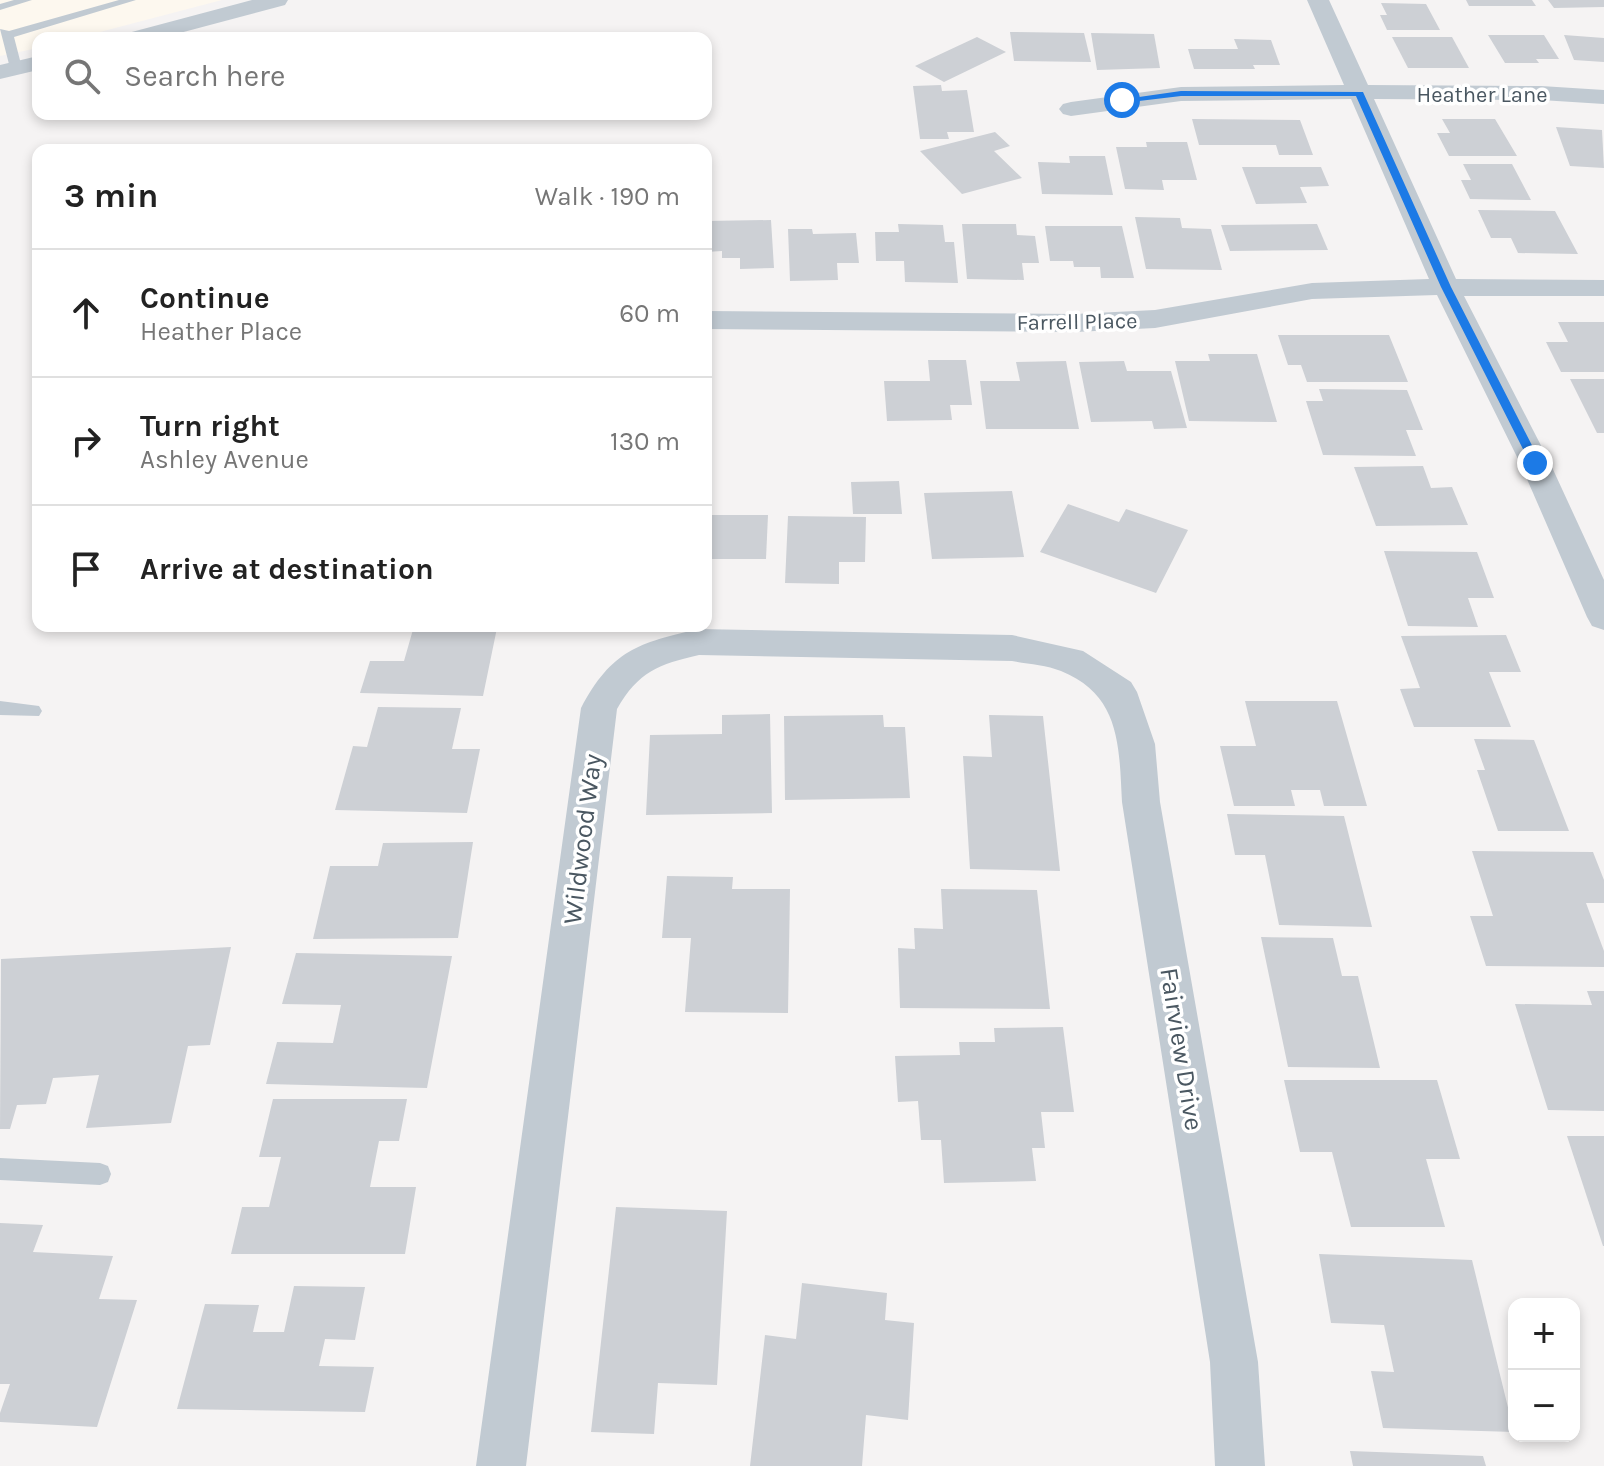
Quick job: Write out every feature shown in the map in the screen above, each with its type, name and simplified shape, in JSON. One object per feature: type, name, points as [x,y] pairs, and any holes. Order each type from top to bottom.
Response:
[{"type":"street","points":[[158,32],[277,0]]},
{"type":"street","points":[[1318,0],[1446,287],[1535,463],[1604,617]]},
{"type":"street","name":"Heather Lane","points":[[1071,109],[1181,94],[1541,93],[1604,97]]},
{"type":"street","name":"Farrell Place","points":[[712,320],[1075,323],[1155,319],[1312,291],[1446,287],[1604,288]]},
{"type":"street","name":"Wildwood Way","points":[[501,1466],[578,889],[594,735],[599,708],[615,681],[651,653],[699,642],[1012,648],[1071,660]]},
{"type":"street","name":"Fairview Drive","points":[[1071,660],[1119,692],[1137,744],[1141,802],[1234,1362],[1240,1466]]},
{"type":"lane","points":[[0,7],[27,0]]},
{"type":"lane","points":[[18,68],[4,34],[131,0]]},
{"type":"lane","points":[[0,708],[33,711]]},
{"type":"lane","points":[[0,1169],[100,1174]]},
{"type":"shaded area","points":[[0,0],[222,0],[100,32],[32,32],[32,49],[0,56]]},
{"type":"building","points":[[1466,0],[1532,0],[1536,6],[1469,6]]},
{"type":"building","points":[[1548,0],[1604,0],[1604,7],[1554,8]]},
{"type":"building","points":[[1381,3],[1426,4],[1440,30],[1387,30],[1380,15],[1387,15]]},
{"type":"building","points":[[1010,32],[1084,33],[1091,62],[1014,61]]},
{"type":"building","points":[[1091,33],[1154,34],[1160,68],[1097,70]]},
{"type":"building","points":[[1488,35],[1544,35],[1559,59],[1536,59],[1539,63],[1505,63]]},
{"type":"building","points":[[1564,35],[1604,38],[1604,62],[1574,60]]},
{"type":"building","points":[[977,37],[1006,52],[944,82],[915,66]]},
{"type":"building","points":[[1392,37],[1452,37],[1469,68],[1408,68]]},
{"type":"building","points":[[1234,39],[1271,40],[1280,65],[1253,65],[1255,69],[1194,69],[1188,49],[1238,49]]},
{"type":"building","points":[[941,85],[942,91],[967,90],[974,132],[947,132],[949,139],[920,139],[913,86]]},
{"type":"building","points":[[1192,119],[1300,120],[1313,155],[1279,155],[1276,145],[1199,145]]},
{"type":"building","points":[[1442,119],[1495,119],[1517,156],[1449,156],[1437,133],[1450,133]]},
{"type":"building","points":[[1556,127],[1602,130],[1604,168],[1570,166]]},
{"type":"building","points":[[995,132],[1010,146],[994,151],[1022,178],[962,194],[920,151]]},
{"type":"building","points":[[1146,142],[1187,142],[1197,180],[1162,180],[1164,190],[1125,189],[1116,147],[1147,147]]},
{"type":"building","points":[[1069,156],[1105,156],[1113,195],[1042,194],[1038,162],[1070,163]]},
{"type":"building","points":[[1463,164],[1512,164],[1531,200],[1470,199],[1461,180],[1471,180]]},
{"type":"building","points":[[1242,167],[1321,167],[1329,186],[1300,187],[1307,203],[1256,204]]},
{"type":"building","points":[[1478,210],[1555,211],[1578,254],[1518,253],[1511,238],[1491,238]]},
{"type":"building","points":[[1135,217],[1180,218],[1182,228],[1211,229],[1222,270],[1146,269]]},
{"type":"building","points":[[771,220],[774,268],[740,269],[740,258],[722,258],[722,251],[712,252],[712,221]]},
{"type":"building","points":[[898,224],[943,225],[945,242],[954,242],[958,283],[905,282],[904,261],[876,261],[875,232],[899,232]]},
{"type":"building","points":[[962,224],[1016,224],[1017,235],[1035,236],[1039,263],[1022,263],[1024,280],[967,279]]},
{"type":"building","points":[[1317,224],[1328,250],[1230,251],[1221,225]]},
{"type":"building","points":[[1045,226],[1122,226],[1134,278],[1101,278],[1100,267],[1074,267],[1073,261],[1050,261]]},
{"type":"building","points":[[788,229],[812,229],[813,234],[856,233],[859,263],[837,263],[838,280],[790,281]]},
{"type":"building","points":[[1558,322],[1604,322],[1604,372],[1561,372],[1546,342],[1568,342]]},
{"type":"building","points":[[1278,335],[1389,335],[1408,382],[1307,382],[1301,365],[1288,365]]},
{"type":"building","points":[[1208,354],[1257,354],[1277,422],[1189,421],[1175,361],[1210,361]]},
{"type":"building","points":[[928,360],[966,360],[972,405],[950,405],[952,420],[887,421],[884,381],[930,381]]},
{"type":"building","points":[[1066,361],[1079,429],[986,429],[980,381],[1020,381],[1016,362]]},
{"type":"building","points":[[1124,361],[1127,371],[1171,371],[1187,428],[1154,429],[1152,421],[1091,422],[1079,362]]},
{"type":"building","points":[[1570,379],[1604,379],[1604,433],[1597,433]]},
{"type":"building","points":[[1319,389],[1407,390],[1423,430],[1406,430],[1416,456],[1323,455],[1306,401],[1323,401]]},
{"type":"building","points":[[1423,466],[1431,488],[1452,487],[1468,525],[1376,526],[1354,467]]},
{"type":"building","points":[[899,481],[902,514],[853,514],[851,482]]},
{"type":"building","points":[[1012,491],[1024,557],[932,559],[924,493]]},
{"type":"building","points":[[1068,504],[1119,522],[1126,509],[1188,530],[1156,593],[1040,552]]},
{"type":"building","points":[[712,515],[768,515],[766,559],[712,559]]},
{"type":"building","points":[[788,516],[866,517],[865,562],[839,562],[839,584],[785,583]]},
{"type":"building","points":[[1384,551],[1477,552],[1494,598],[1468,598],[1478,627],[1408,626]]},
{"type":"building","points":[[412,632],[496,632],[483,696],[360,693],[370,661],[404,661]]},
{"type":"building","points":[[1506,635],[1521,672],[1489,672],[1511,727],[1414,727],[1400,689],[1420,688],[1401,636]]},
{"type":"building","points":[[1245,701],[1337,701],[1367,806],[1324,806],[1320,790],[1291,790],[1295,806],[1234,806],[1220,746],[1256,746]]},
{"type":"building","points":[[378,707],[461,708],[452,749],[480,749],[467,813],[335,810],[353,746],[367,747]]},
{"type":"building","points":[[770,714],[772,813],[646,815],[650,735],[722,734],[722,715]]},
{"type":"building","points":[[883,715],[884,727],[905,727],[910,798],[785,800],[784,716]]},
{"type":"building","points":[[989,715],[1043,716],[1060,871],[970,869],[963,756],[992,757]]},
{"type":"building","points":[[1474,739],[1534,740],[1569,831],[1498,831],[1477,770],[1485,770]]},
{"type":"building","points":[[1227,814],[1344,816],[1372,927],[1279,925],[1265,855],[1235,855]]},
{"type":"building","points":[[473,842],[458,938],[313,939],[330,866],[378,866],[383,843]]},
{"type":"building","points":[[1472,851],[1593,852],[1604,880],[1604,903],[1586,903],[1604,951],[1604,967],[1486,966],[1470,916],[1493,916]]},
{"type":"building","points":[[667,876],[733,877],[732,889],[790,889],[788,1013],[685,1012],[691,938],[662,938]]},
{"type":"building","points":[[941,889],[1037,890],[1050,1009],[900,1008],[898,948],[915,949],[914,928],[943,929]]},
{"type":"building","points":[[1261,937],[1333,938],[1342,976],[1358,976],[1380,1068],[1288,1067]]},
{"type":"building","points":[[231,947],[210,1045],[188,1046],[171,1123],[86,1128],[99,1075],[53,1078],[46,1104],[17,1105],[10,1129],[0,1129],[1,959]]},
{"type":"building","points":[[296,953],[452,956],[427,1088],[266,1084],[277,1042],[333,1043],[341,1005],[282,1004]]},
{"type":"building","points":[[1587,991],[1604,991],[1604,1111],[1548,1110],[1515,1004],[1592,1005]]},
{"type":"building","points":[[1063,1027],[1074,1112],[1041,1112],[1045,1148],[1032,1148],[1036,1181],[944,1183],[941,1140],[921,1140],[918,1101],[898,1102],[895,1056],[960,1055],[959,1042],[995,1042],[994,1028]]},
{"type":"building","points":[[1284,1080],[1437,1080],[1460,1159],[1426,1159],[1445,1227],[1351,1227],[1332,1152],[1300,1152]]},
{"type":"building","points":[[273,1099],[407,1099],[399,1141],[379,1141],[370,1187],[416,1187],[405,1254],[231,1254],[242,1207],[269,1207],[281,1157],[259,1157]]},
{"type":"building","points":[[1567,1136],[1604,1136],[1604,1246],[1603,1246]]},
{"type":"building","points":[[616,1207],[727,1211],[717,1385],[658,1383],[654,1434],[591,1432]]},
{"type":"building","points":[[0,1223],[43,1225],[33,1252],[113,1256],[99,1299],[137,1300],[97,1427],[0,1422],[10,1384],[0,1384]]},
{"type":"building","points":[[1319,1254],[1472,1260],[1508,1407],[1508,1432],[1383,1428],[1371,1371],[1394,1372],[1384,1325],[1331,1323]]},
{"type":"building","points":[[802,1283],[887,1293],[885,1320],[914,1323],[908,1420],[866,1415],[862,1466],[750,1466],[765,1335],[796,1339]]},
{"type":"building","points":[[294,1286],[365,1287],[355,1340],[325,1339],[319,1366],[374,1367],[365,1412],[177,1409],[205,1304],[259,1305],[253,1332],[284,1332]]},
{"type":"building","points":[[1350,1451],[1483,1456],[1486,1466],[1353,1466]]},
{"type":"route","points":[[1122,100],[1241,92],[1360,94],[1446,287],[1535,463]]}]
